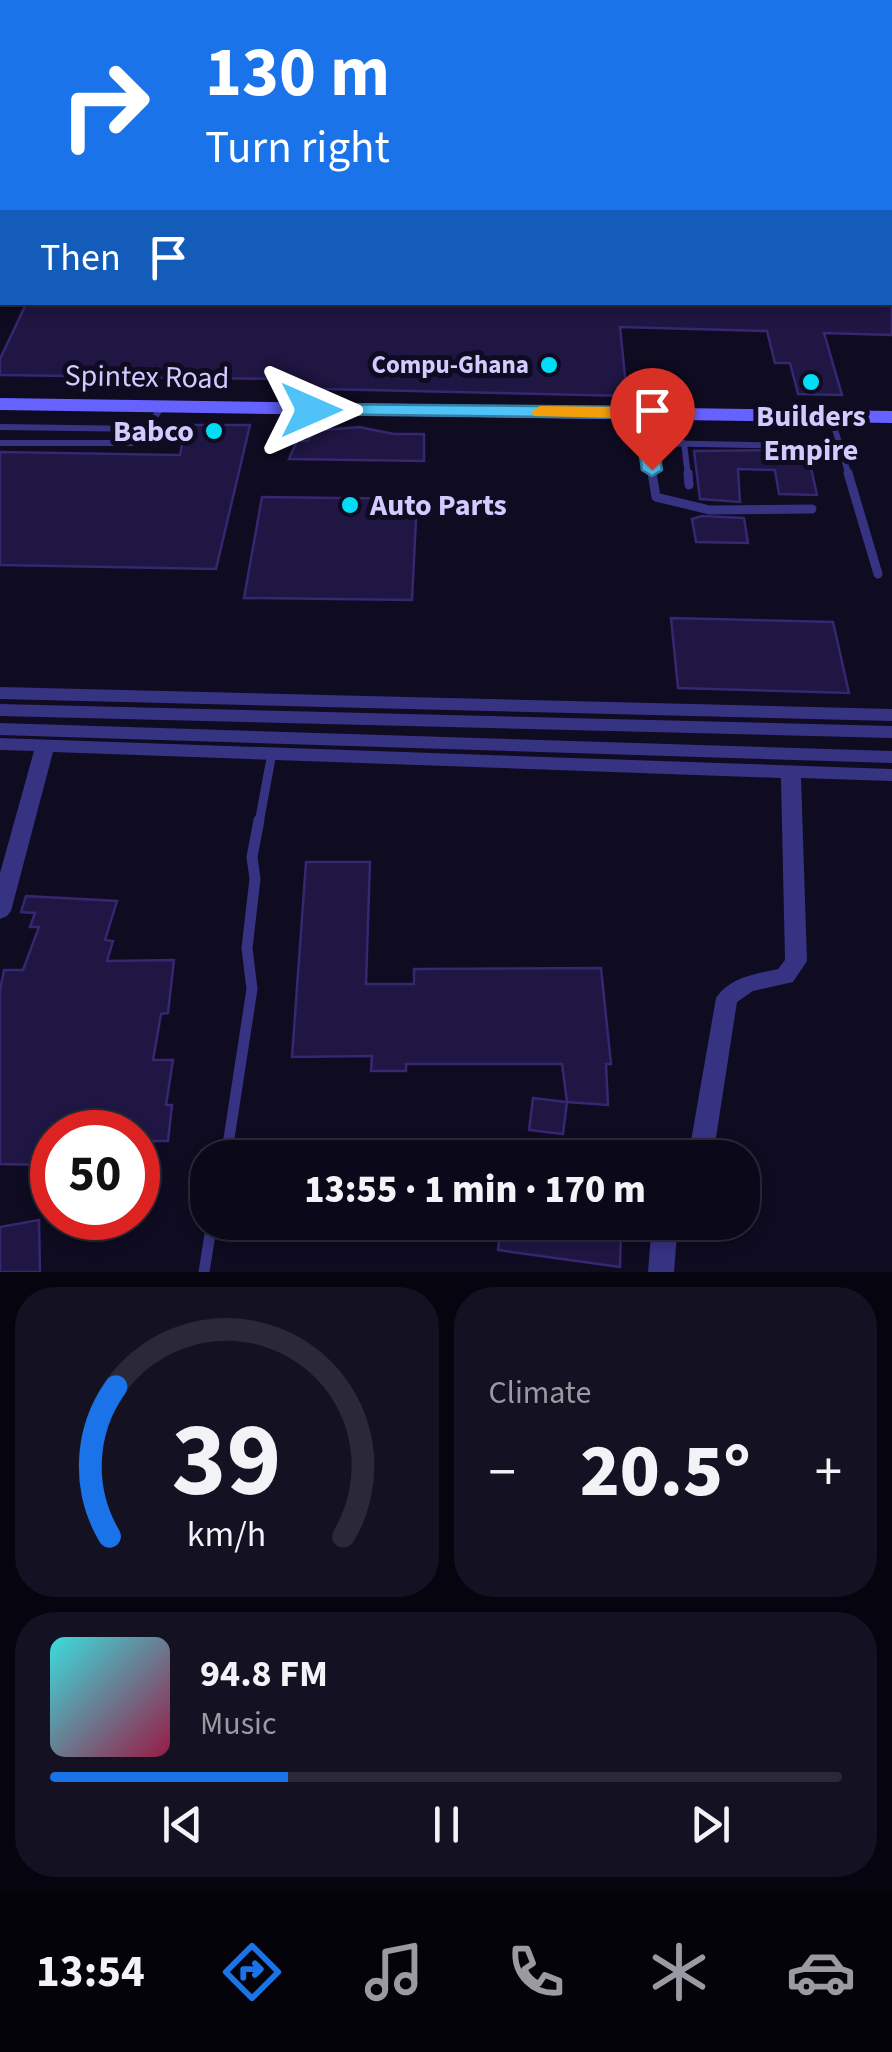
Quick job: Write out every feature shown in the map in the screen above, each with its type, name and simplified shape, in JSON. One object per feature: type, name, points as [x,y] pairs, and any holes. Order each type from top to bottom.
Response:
[{"type":"main road","name":"Spintex Road","points":[[0,404],[892,417]]},
{"type":"street","points":[[0,693],[892,714]]},
{"type":"street","points":[[0,710],[892,732]]},
{"type":"street","points":[[0,730],[892,757]]},
{"type":"street","points":[[0,744],[892,775]]},
{"type":"street","points":[[0,911],[45,745]]},
{"type":"street","points":[[704,1140],[727,998],[747,984],[785,976],[796,960],[791,771]]},
{"type":"street","points":[[661,1272],[664,1240]]},
{"type":"lane","points":[[0,443],[116,446],[139,440],[161,408]]},
{"type":"lane","points":[[643,413],[656,497],[666,503],[702,509],[812,509]]},
{"type":"lane","points":[[831,416],[878,574]]},
{"type":"lane","points":[[0,427],[146,430]]},
{"type":"lane","points":[[648,443],[794,446]]},
{"type":"lane","points":[[684,444],[689,485]]},
{"type":"lane","points":[[229,1140],[252,989],[247,948],[256,879],[252,857],[272,752]]},
{"type":"lane","points":[[204,1272],[209,1240]]},
{"type":"building","points":[[26,305],[892,305],[892,335],[824,333],[842,395],[798,394],[790,363],[775,363],[767,331],[620,327],[627,396],[279,388],[281,379],[0,375],[0,359]]},
{"type":"building","points":[[186,425],[250,425],[216,569],[0,565],[0,452],[180,455]]},
{"type":"building","points":[[359,427],[394,434],[424,434],[424,461],[289,459],[297,441],[308,441],[312,431]]},
{"type":"building","points":[[807,450],[817,495],[779,494],[775,470],[738,469],[740,502],[700,499],[694,451]]},
{"type":"building","points":[[262,497],[417,499],[412,600],[244,598]]},
{"type":"building","points":[[744,518],[748,543],[696,542],[692,519]]},
{"type":"building","points":[[671,618],[833,622],[849,693],[678,688]]},
{"type":"building","points":[[306,862],[370,862],[366,984],[414,984],[414,969],[601,968],[611,1064],[606,1064],[608,1105],[567,1102],[562,1064],[406,1064],[406,1071],[371,1071],[372,1056],[292,1057]]},
{"type":"building","points":[[26,896],[117,901],[105,940],[113,941],[107,961],[174,960],[168,1013],[161,1014],[153,1060],[173,1060],[166,1105],[172,1105],[168,1141],[160,1141],[160,1110],[30,1110],[30,1165],[0,1164],[0,990],[4,970],[23,970],[39,927],[30,927],[35,913],[21,912]]},
{"type":"building","points":[[533,1098],[567,1102],[563,1134],[529,1130]]},
{"type":"building","points":[[30,1222],[30,1240],[39,1240],[40,1272],[0,1272],[0,1227]]},
{"type":"building","points":[[499,1240],[621,1240],[620,1267],[498,1250]]},
{"type":"slow traffic","points":[[540,412],[618,412]]},
{"type":"place","name":"Compu-Ghana","points":[[549,365]]},
{"type":"place","name":"Builders Empire","points":[[811,382]]},
{"type":"place","name":"Babco","points":[[214,431]]},
{"type":"place","name":"Auto Parts","points":[[350,505]]},
{"type":"route","points":[[311,410],[643,413],[652,470]]}]
